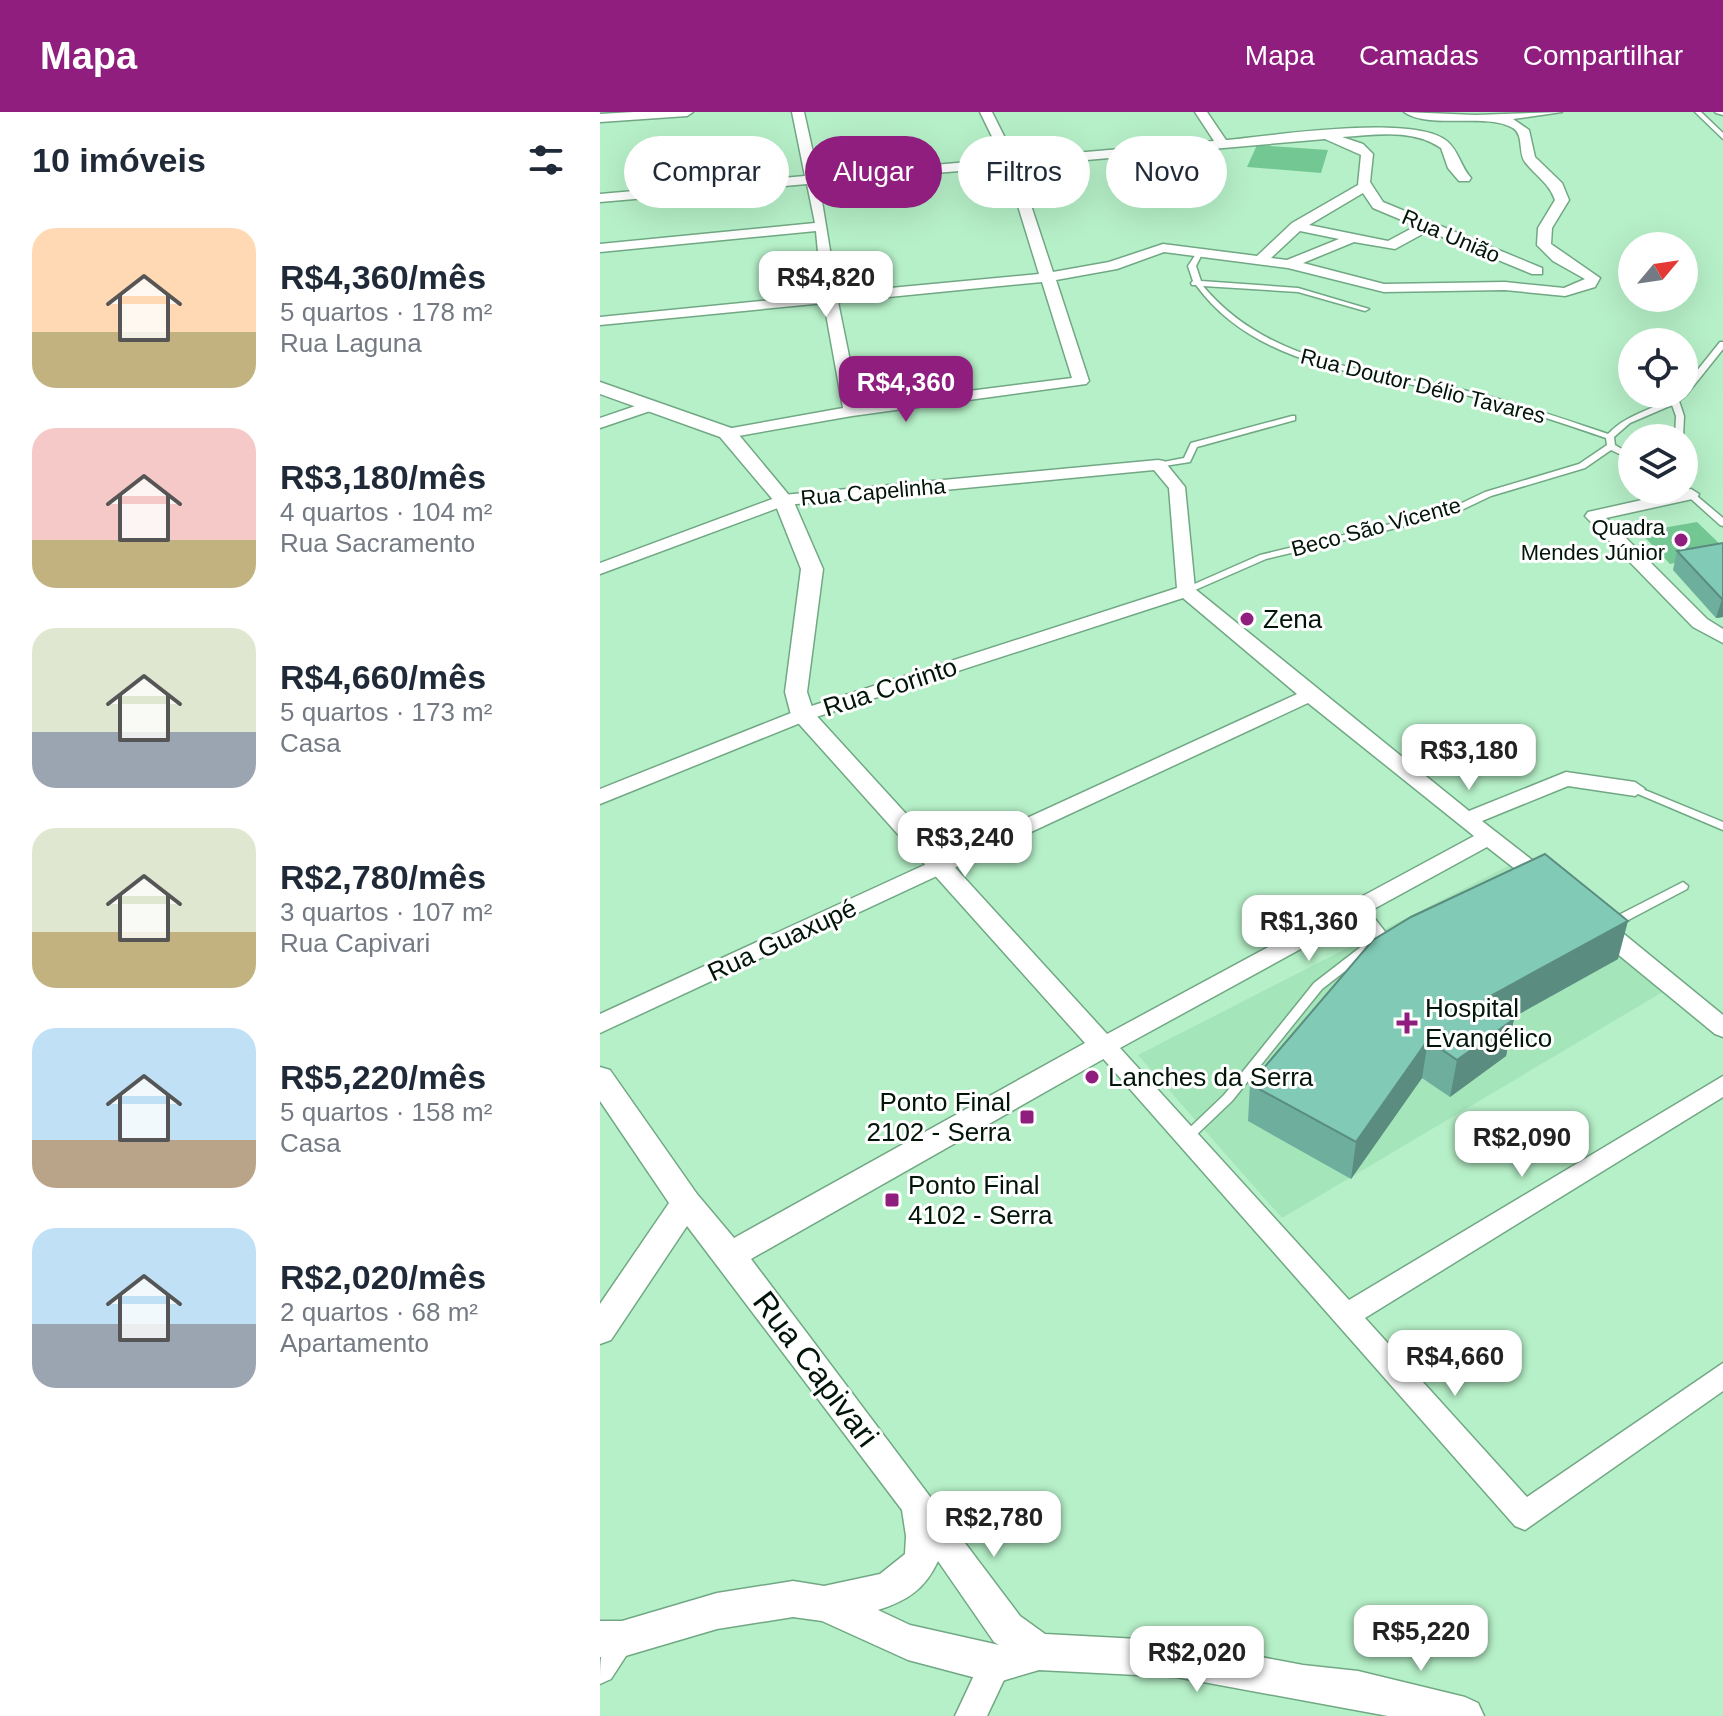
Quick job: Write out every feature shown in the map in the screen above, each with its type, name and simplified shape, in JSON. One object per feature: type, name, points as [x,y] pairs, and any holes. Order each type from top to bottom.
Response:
[{"type":"street","points":[[600,118],[687,112]]},
{"type":"street","points":[[798,112],[805,144]]},
{"type":"street","points":[[986,112],[998,136]]},
{"type":"street","points":[[1201,112],[1217,136]]},
{"type":"street","points":[[1410,112],[1496,118],[1556,112]]},
{"type":"street","points":[[600,321],[1048,277],[1112,266],[1163,248],[1262,259],[1384,288],[1505,286],[1565,292],[1579,290],[1590,284],[1593,278],[1583,269],[1547,252],[1542,244],[1543,230],[1555,217],[1562,200],[1557,186],[1529,158],[1525,133],[1496,118]]},
{"type":"street","points":[[1227,145],[1318,135],[1414,132],[1450,148],[1454,168],[1464,178]]},
{"type":"street","points":[[1262,259],[1297,226],[1365,186],[1367,154],[1359,147],[1318,135]]},
{"type":"street","points":[[600,198],[805,181]]},
{"type":"street","name":"Rua União","points":[[1365,186],[1378,205],[1537,271]]},
{"type":"street","points":[[818,208],[830,299],[852,411]]},
{"type":"street","points":[[600,388],[727,433],[852,411],[1081,381],[1026,208]]},
{"type":"street","points":[[600,248],[822,226]]},
{"type":"street","points":[[1297,226],[1351,239],[1368,238],[1390,246],[1426,226]]},
{"type":"street","points":[[1288,264],[1351,239]]},
{"type":"street","points":[[600,423],[650,406]]},
{"type":"street","points":[[727,433],[783,500],[812,569],[796,692],[803,715],[1525,1516],[1723,1375]]},
{"type":"street","points":[[1158,465],[1177,487],[1186,591],[1557,892]]},
{"type":"street","name":"Rua Capelinha","points":[[600,569],[783,500],[1158,465]]},
{"type":"street","points":[[1639,504],[1594,516],[1700,623],[1723,637]]},
{"type":"street","name":"Rua Corinto","points":[[600,797],[803,715],[1186,591]]},
{"type":"street","name":"Rua Guaxupé","points":[[600,1024],[1312,694]]},
{"type":"street","points":[[1468,819],[1566,779],[1635,789]]},
{"type":"street","points":[[730,1255],[1104,1046],[1361,909],[1490,836]]},
{"type":"street","points":[[1580,910],[1723,1028]]},
{"type":"street","name":"Rua Capivari","points":[[600,1078],[686,1203],[730,1255],[915,1500],[1007,1629],[1039,1652]]},
{"type":"street","points":[[1347,1315],[1723,1085]]},
{"type":"street","points":[[600,1330],[686,1203]]},
{"type":"street","points":[[824,1604],[877,1595],[907,1581],[923,1559],[925,1534],[915,1500]]},
{"type":"street","points":[[600,1668],[611,1639],[717,1611],[793,1599],[824,1604],[908,1642],[995,1665],[1039,1652],[1176,1659],[1303,1684],[1371,1703],[1465,1716]]},
{"type":"street","points":[[971,1716],[995,1665]]},
{"type":"lane","points":[[1698,112],[1723,137]]},
{"type":"lane","points":[[1200,252],[1192,266],[1195,283],[1298,290],[1365,309]]},
{"type":"lane","name":"Rua Doutor Délio Tavares","points":[[1195,283],[1233,319],[1261,339],[1311,362],[1481,396],[1610,441],[1618,447]]},
{"type":"lane","points":[[1698,374],[1723,344]]},
{"type":"lane","name":"Beco São Vicente","points":[[1186,591],[1263,557],[1448,513],[1488,494],[1582,466],[1643,411],[1650,408]]},
{"type":"lane","points":[[1158,465],[1187,460],[1194,445],[1292,418]]},
{"type":"lane","points":[[1698,500],[1723,523]]},
{"type":"lane","points":[[1635,789],[1723,826]]},
{"type":"lane","points":[[1602,929],[1683,886]]},
{"type":"lane","points":[[1186,1138],[1228,1098],[1318,986],[1375,942],[1380,933],[1361,909]]},
{"type":"shaded area","points":[[1257,145],[1328,150],[1321,173],[1247,167]]},
{"type":"shaded area","name":"Quadra Mendes Júnior","points":[[1697,522],[1723,547],[1723,553],[1670,564],[1640,532]]},
{"type":"shaded area","name":"Hospital Evangélico","points":[[1510,865],[1666,990],[1282,1218],[1138,1055]]},
{"type":"building","points":[[1723,543],[1723,598],[1722,599],[1677,551]]},
{"type":"building","name":"Hospital Evangélico","points":[[1545,854],[1628,921],[1485,999],[1514,1019],[1457,1060],[1428,1040],[1356,1142],[1250,1084],[1373,940],[1411,917]]},
{"type":"place","name":"Quadra Mendes Júnior","points":[[1681,540]]},
{"type":"place","name":"Zena","points":[[1247,619]]},
{"type":"place","name":"Hospital Evangélico","points":[[1407,1023]]},
{"type":"place","name":"Lanches da Serra","points":[[1092,1077]]},
{"type":"place","name":"Ponto Final 2102 - Serra","points":[[1027,1117]]},
{"type":"place","name":"Ponto Final 4102 - Serra","points":[[892,1200]]}]
